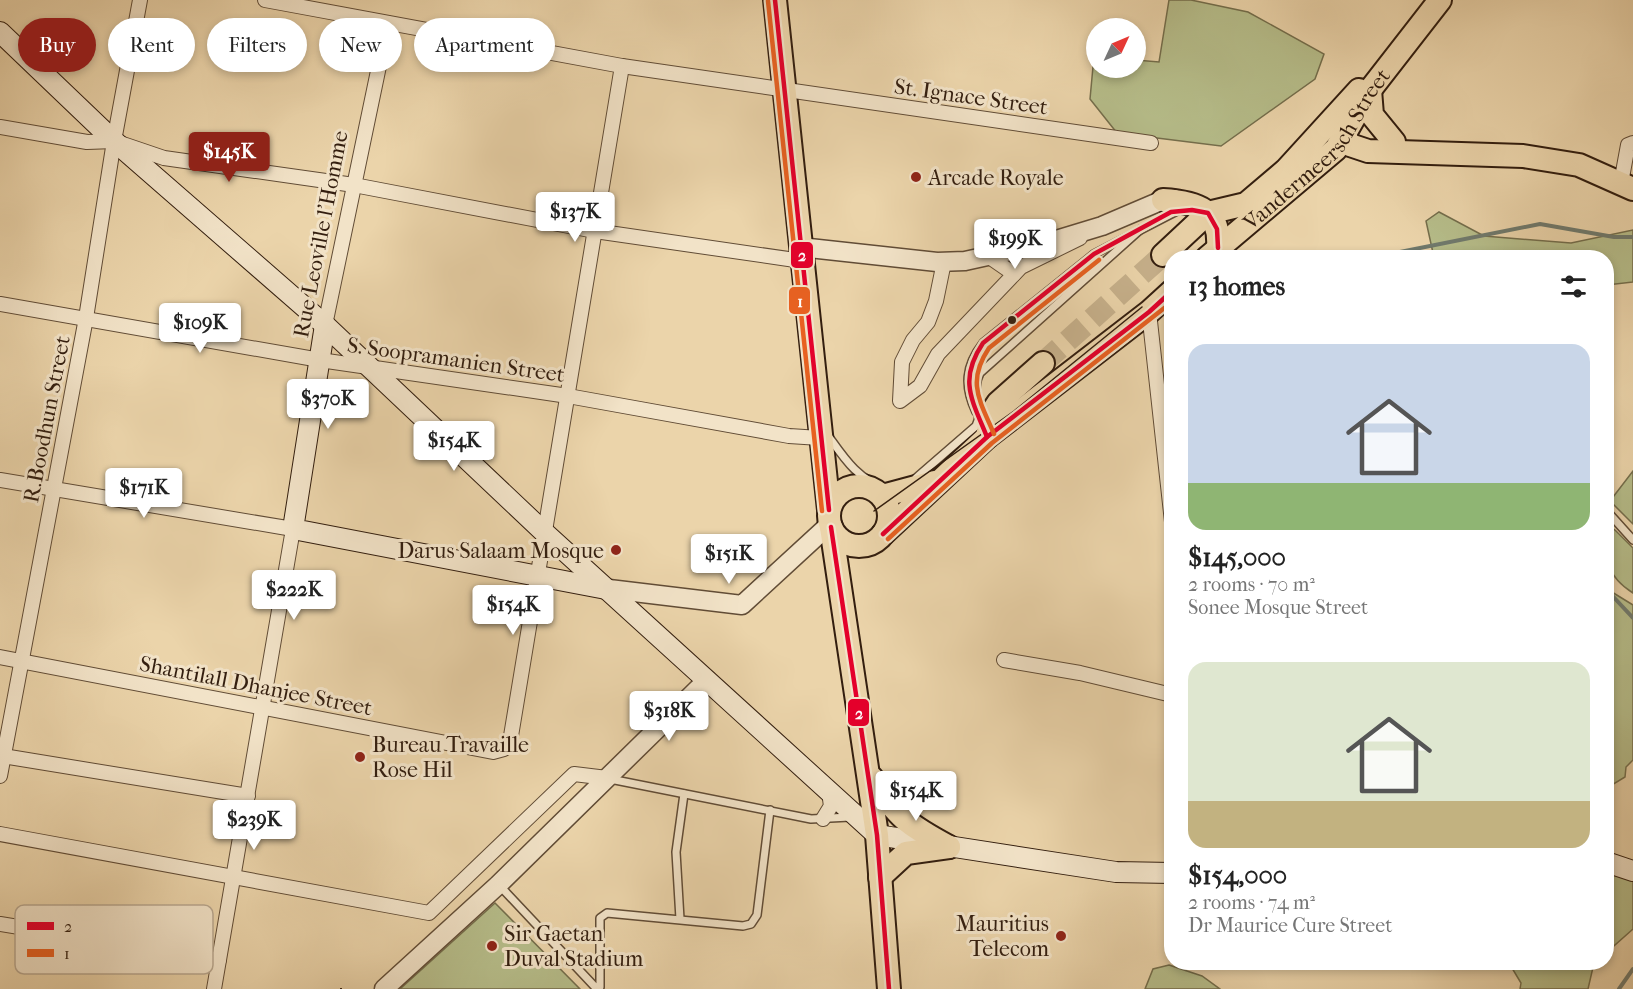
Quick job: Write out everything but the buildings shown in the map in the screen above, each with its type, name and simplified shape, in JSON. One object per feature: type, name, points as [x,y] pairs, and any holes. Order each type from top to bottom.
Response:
[{"type":"main road","points":[[775,0],[830,520],[868,771],[876,835],[889,989]]},
{"type":"main road","name":"Vandermeersch Street","points":[[1169,250],[1218,211],[1246,204],[1286,170],[1344,127],[1440,0]]},
{"type":"main road","points":[[0,32],[114,141],[370,366],[546,534],[609,589],[876,835],[1116,872],[1164,873]]},
{"type":"main road","name":"Vandermeersch Street","points":[[1216,250],[1336,149],[1364,84],[1417,32]]},
{"type":"main road","points":[[1370,90],[1372,115],[1390,147]]},
{"type":"main road","points":[[1344,127],[1390,147],[1465,154],[1523,156],[1579,165],[1627,186]]},
{"type":"main road","points":[[1312,168],[1390,147]]},
{"type":"main road","points":[[1163,200],[1189,203],[1218,211],[1215,223],[1219,234],[1214,250]]},
{"type":"main road","points":[[984,428],[1149,312],[1164,298]]},
{"type":"main road","name":"Rue Leoville l'Homme","points":[[293,528],[325,325]]},
{"type":"main road","points":[[830,520],[846,543],[856,546],[867,545],[884,534],[944,478],[984,428],[998,403],[1043,363]]},
{"type":"main road","points":[[821,440],[838,467],[859,486],[882,496],[889,518],[884,534]]},
{"type":"main road","points":[[882,496],[944,478]]},
{"type":"main road","points":[[830,520],[840,493],[859,486]]},
{"type":"main road","points":[[293,528],[609,589]]},
{"type":"main road","points":[[841,598],[846,574],[856,546]]},
{"type":"main road","points":[[868,771],[893,810],[916,828],[949,847]]},
{"type":"main road","points":[[880,877],[906,853],[949,847]]},
{"type":"main road","points":[[1614,865],[1633,871]]},
{"type":"street","name":"R.Boodhun Street","points":[[0,776],[86,318],[114,141],[140,0]]},
{"type":"street","name":"St. Ignace Street","points":[[272,1],[362,18]]},
{"type":"street","name":"St. Ignace Street","points":[[402,26],[622,66],[1151,143]]},
{"type":"street","points":[[540,574],[622,66]]},
{"type":"street","name":"Rue Leoville l'Homme","points":[[325,325],[378,72]]},
{"type":"street","points":[[0,127],[87,142],[114,141],[164,158],[354,185],[595,231],[801,254],[944,262],[988,256],[1046,243],[1102,226]]},
{"type":"street","points":[[1627,186],[1628,145],[1633,143]]},
{"type":"street","points":[[944,262],[936,301],[928,322],[913,340],[902,362],[900,401],[920,386],[938,354],[1021,267],[1102,226],[1163,200]]},
{"type":"street","points":[[988,256],[1014,274]]},
{"type":"street","name":"S. Soopramanien Street","points":[[0,304],[320,360],[568,396],[821,440]]},
{"type":"street","points":[[1149,312],[1164,449]]},
{"type":"street","points":[[0,480],[293,528]]},
{"type":"street","points":[[609,589],[742,605],[830,520]]},
{"type":"street","name":"Rue Leoville l'Homme","points":[[214,989],[293,528]]},
{"type":"street","name":"Shantilall Dhanjee Street","points":[[0,657],[493,752],[504,749],[510,742],[540,574]]},
{"type":"street","points":[[1004,660],[1080,673],[1164,693]]},
{"type":"street","points":[[384,989],[498,885],[707,680]]},
{"type":"street","points":[[3,756],[248,796]]},
{"type":"street","points":[[0,834],[429,913],[574,774],[606,778]]},
{"type":"street","points":[[823,819],[831,806],[829,792]]},
{"type":"street","points":[[0,924],[15,926]]},
{"type":"street","points":[[213,959],[219,960]]},
{"type":"lane","points":[[984,428],[969,396],[967,384],[968,370],[973,355],[983,343],[1094,254],[1171,212],[1218,211]]},
{"type":"lane","points":[[984,428],[975,390],[980,373],[1141,229]]},
{"type":"lane","points":[[818,408],[828,436],[846,461],[875,485],[890,489],[905,486],[971,433],[984,428]]},
{"type":"lane","points":[[1614,519],[1633,540]]},
{"type":"lane","points":[[606,778],[823,819],[856,817]]},
{"type":"lane","points":[[680,919],[675,852],[684,794]]},
{"type":"lane","points":[[498,885],[596,988],[600,988],[600,918],[603,914],[615,912],[743,926],[755,920],[770,810]]},
{"type":"green space","points":[[1169,0],[1191,0],[1248,12],[1324,54],[1315,79],[1221,146],[1117,133],[1090,99],[1092,78],[1146,78],[1146,61],[1159,62]]},
{"type":"green space","points":[[1439,212],[1484,236],[1571,243],[1633,230],[1633,282],[1614,284],[1614,250],[1432,250],[1426,221]]},
{"type":"green space","points":[[1633,471],[1633,524],[1614,505],[1614,496]]},
{"type":"green space","points":[[1614,529],[1633,548],[1633,593],[1614,576]]},
{"type":"green space","points":[[1614,593],[1633,605],[1633,760],[1626,767],[1625,777],[1614,784]]},
{"type":"green space","points":[[1614,868],[1633,882],[1633,929],[1614,946]]},
{"type":"green space","name":"Sir Gaetan Duval Stadium","points":[[495,903],[580,989],[400,989]]},
{"type":"green space","points":[[1164,966],[1164,970],[1184,970],[1202,976],[1220,989],[1145,989],[1153,969]]},
{"type":"green space","points":[[1513,970],[1592,970],[1588,989],[1520,989],[1521,983]]},
{"type":"waterway","points":[[1410,250],[1540,224],[1614,237],[1633,237]]},
{"type":"waterway","points":[[1614,598],[1633,618]]},
{"type":"waterway","points":[[1619,989],[1633,969]]},
{"type":"tunnel","points":[[1043,363],[1163,255]]},
{"type":"tram line","points":[[874,511],[1014,411],[1142,307]]},
{"type":"transit line","name":"2","points":[[775,0],[829,510]]},
{"type":"transit line","name":"1","points":[[768,1],[822,511]]},
{"type":"transit line","name":"2","points":[[987,437],[973,401],[969,379],[975,356],[983,343],[1094,254],[1171,212],[1192,210],[1208,213],[1217,229],[1218,248]]},
{"type":"transit line","name":"1","points":[[994,434],[980,401],[977,381],[978,371],[989,348],[1099,260]]},
{"type":"transit line","name":"2","points":[[883,534],[987,437],[1164,298]]},
{"type":"transit line","name":"1","points":[[888,539],[992,443],[1164,308]]},
{"type":"transit line","name":"2","points":[[831,527],[877,835],[889,989]]},
{"type":"place","name":"Arcade Royale","points":[[916,177]]},
{"type":"place","name":"Darus Salaam Mosque","points":[[616,550]]},
{"type":"place","name":"Bureau Travaille Rose Hil","points":[[360,757]]},
{"type":"place","name":"Mauritius Telecom","points":[[1061,936]]},
{"type":"place","name":"Sir Gaetan Duval Stadium","points":[[492,946]]}]
